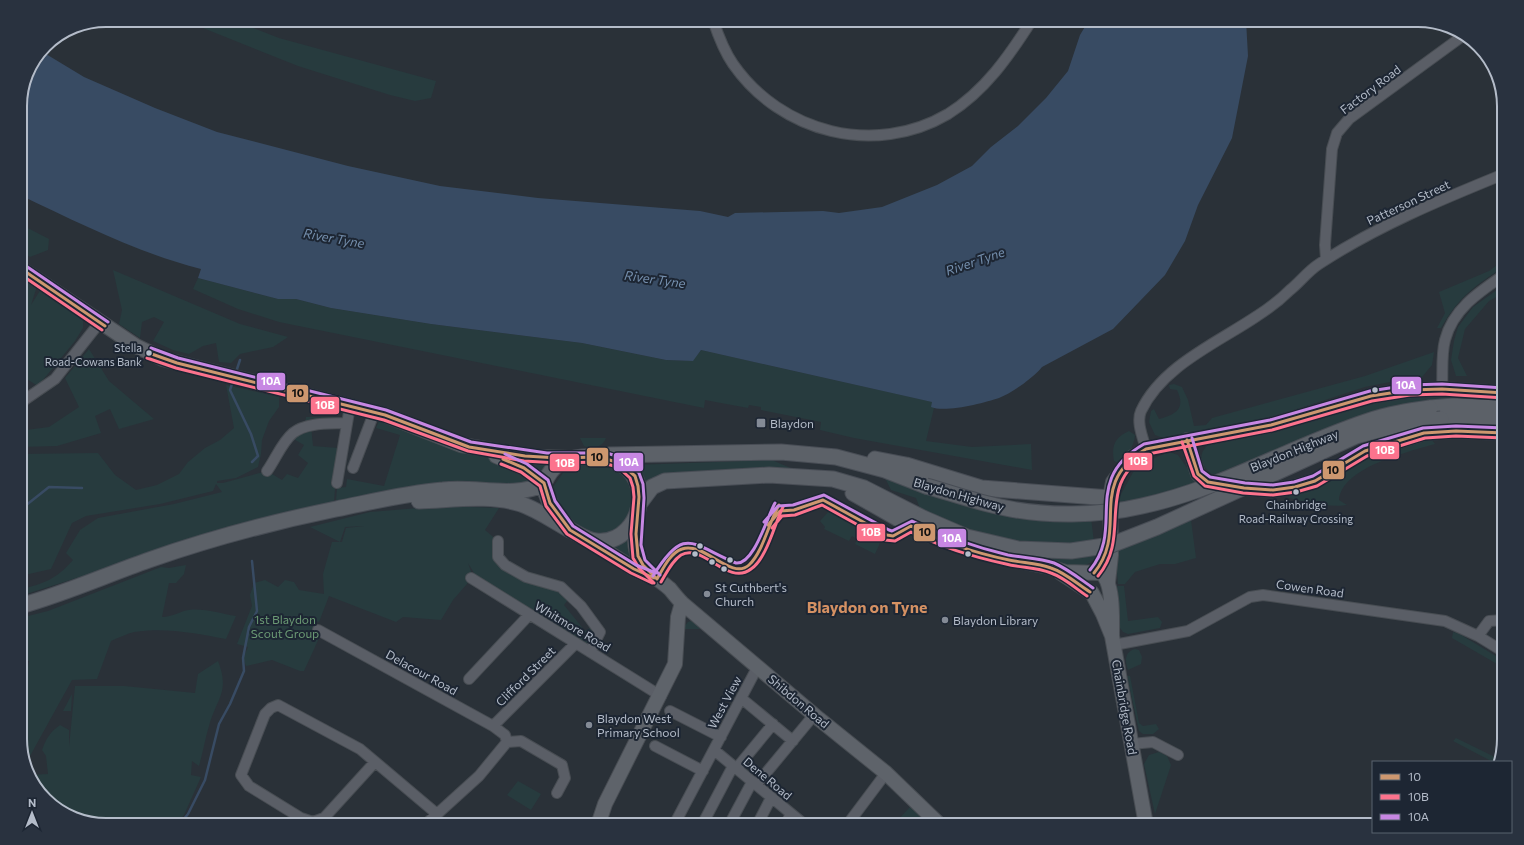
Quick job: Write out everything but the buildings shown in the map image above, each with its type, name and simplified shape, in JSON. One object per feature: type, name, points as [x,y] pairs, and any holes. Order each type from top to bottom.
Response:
[{"type":"main road","points":[[27,273],[149,353],[177,363],[374,413],[422,428],[461,445],[537,457],[603,457],[627,467],[638,485],[637,556],[640,562],[657,579]]},
{"type":"main road","points":[[1113,640],[1112,611],[1108,583],[1111,555],[1109,539],[1110,498],[1113,482],[1130,458],[1146,449],[1271,425],[1371,396],[1410,390],[1442,389],[1497,393]]},
{"type":"main road","name":"Blaydon Highway","points":[[592,456],[781,452],[836,457],[885,470],[926,486],[1003,508],[1072,513],[1142,507],[1200,488],[1368,421],[1403,412],[1453,406],[1497,408]]},
{"type":"main road","name":"Blaydon Highway","points":[[638,510],[652,488],[665,481],[761,475],[811,476],[833,479],[864,488],[917,522],[1018,549],[1071,551],[1111,545],[1157,527],[1356,436],[1405,422],[1441,419],[1497,419]]},
{"type":"main road","points":[[1187,440],[1198,474],[1208,482],[1244,488],[1273,490],[1295,487],[1315,481],[1365,451],[1424,433],[1456,431],[1497,433]]},
{"type":"main road","points":[[479,449],[524,468],[544,483],[550,503],[570,530]]},
{"type":"main road","points":[[836,457],[862,456],[906,465],[981,488],[1110,498]]},
{"type":"main road","points":[[27,604],[210,541],[305,516],[406,495],[443,490],[472,489],[514,493],[524,492],[544,483],[559,463],[569,458]]},
{"type":"main road","points":[[373,502],[471,500],[507,502],[522,505],[587,539],[634,569],[657,579]]},
{"type":"main road","points":[[587,539],[600,541],[615,537],[628,529],[638,510]]},
{"type":"main road","points":[[917,522],[928,535],[974,551],[1074,573],[1102,573],[1108,583]]},
{"type":"main road","points":[[1091,592],[1087,589],[1086,582],[1106,555],[1109,539]]},
{"type":"main road","points":[[1058,570],[1091,592],[1102,593],[1108,583]]},
{"type":"main road","name":"Shibdon Road","points":[[657,579],[670,589],[682,603],[814,715],[886,773],[928,818]]},
{"type":"main road","name":"Chainbridge Road","points":[[1091,592],[1104,614],[1113,640],[1145,818]]},
{"type":"main road","points":[[600,818],[605,804],[661,696],[675,664],[678,617],[682,603]]},
{"type":"street","points":[[716,27],[732,63],[752,88],[774,106],[797,120],[825,130],[869,136],[886,135],[914,128],[947,114],[962,104],[989,80],[1002,65],[1027,27]]},
{"type":"street","name":"Factory Road","points":[[1326,259],[1325,245],[1332,149],[1337,132],[1349,119],[1459,39]]},
{"type":"street","name":"Patterson Street","points":[[1146,449],[1139,418],[1141,410],[1160,384],[1182,364],[1263,312],[1290,291],[1317,265],[1326,259],[1394,221],[1497,177]]},
{"type":"street","points":[[1442,389],[1445,341],[1454,318],[1470,300],[1497,280]]},
{"type":"street","points":[[27,398],[55,378],[103,324]]},
{"type":"street","points":[[337,483],[349,406]]},
{"type":"street","points":[[352,468],[374,413]]},
{"type":"street","points":[[267,471],[290,437],[297,431],[310,425],[347,422]]},
{"type":"street","points":[[498,541],[498,557],[505,565],[526,577],[561,587],[581,606],[600,632],[590,652]]},
{"type":"street","name":"Whitmore Road","points":[[471,578],[661,696]]},
{"type":"street","name":"Cowen Road","points":[[1113,640],[1188,631],[1250,597],[1263,595],[1445,621],[1478,636],[1497,648]]},
{"type":"street","points":[[469,679],[529,615]]},
{"type":"street","points":[[1478,636],[1489,621],[1497,620]]},
{"type":"street","name":"Delacour Road","points":[[318,630],[493,726],[505,735],[507,742]]},
{"type":"street","name":"Clifford Street","points":[[493,726],[576,643]]},
{"type":"street","name":"West View","points":[[678,818],[758,666]]},
{"type":"street","points":[[741,698],[793,741]]},
{"type":"street","points":[[301,818],[249,786],[242,775],[265,714],[271,708],[278,705],[360,749],[437,814]]},
{"type":"street","points":[[670,711],[721,737]]},
{"type":"street","points":[[733,818],[754,784],[793,741],[814,715]]},
{"type":"street","points":[[706,818],[735,767],[773,724]]},
{"type":"street","points":[[433,818],[479,776],[507,742],[521,741],[562,765],[564,778],[557,793]]},
{"type":"street","points":[[1131,744],[1153,742],[1178,755]]},
{"type":"street","points":[[655,746],[703,771]]},
{"type":"street","name":"Dene Road","points":[[714,750],[796,818]]},
{"type":"street","points":[[324,818],[375,762]]},
{"type":"street","points":[[852,818],[886,773]]},
{"type":"street","points":[[761,818],[771,798]]},
{"type":"street","points":[[789,818],[791,814]]},
{"type":"green space","points":[[200,27],[251,27],[279,38],[436,81],[431,98],[415,101],[390,95],[298,66]]},
{"type":"green space","points":[[27,228],[49,239],[48,250],[30,257],[27,255]]},
{"type":"green space","points":[[1497,265],[1497,272],[1468,293],[1454,308],[1441,328],[1437,328],[1445,313],[1439,292],[1489,271]]},
{"type":"green space","points":[[113,270],[240,324],[288,337],[273,347],[240,354],[231,363],[219,362],[216,343],[203,346],[189,354],[173,350],[153,341],[164,322],[154,317],[142,322],[140,338],[119,324],[122,310]]},
{"type":"green space","points":[[198,278],[278,299],[296,299],[331,308],[431,324],[582,343],[666,360],[692,361],[701,350],[933,402],[934,408],[926,441],[972,447],[1031,444],[1032,470],[854,438],[820,430],[821,422],[761,410],[761,407],[749,405],[748,408],[705,400],[704,408],[279,322],[238,309],[193,289]]},
{"type":"green space","points":[[27,283],[37,286],[31,305],[41,289],[83,319],[83,328],[75,341],[38,386],[27,379]]},
{"type":"green space","points":[[1497,290],[1497,297],[1489,301],[1465,329],[1458,358],[1467,376],[1456,376],[1451,360],[1454,341],[1458,327],[1473,307]]},
{"type":"green space","points":[[89,349],[109,381],[154,419],[119,429],[110,409],[95,416],[101,433],[57,446],[27,447],[27,430],[49,427],[79,407],[65,378]]},
{"type":"green space","points":[[1434,352],[1432,365],[1422,377],[1409,383],[1395,381],[1365,387],[1288,412],[1238,426],[1163,438],[1155,435],[1149,422],[1151,411],[1154,409],[1159,419],[1175,413],[1178,410],[1180,406],[1180,396],[1177,390],[1170,389],[1169,385],[1174,384],[1182,387],[1188,400],[1194,426],[1206,425],[1212,418],[1365,376]]},
{"type":"green space","points":[[226,385],[279,397],[279,407],[269,421],[262,440],[258,467],[236,478],[217,481],[217,483],[223,483],[267,471],[282,480],[287,474],[298,478],[308,463],[298,455],[304,445],[290,437],[311,426],[313,446],[338,448],[334,502],[278,514],[27,594],[27,588],[55,577],[73,560],[66,553],[80,530],[98,518],[174,504],[222,492],[216,484],[213,491],[160,504],[86,516],[72,523],[51,569],[27,574],[27,454],[98,453],[115,475],[136,490],[157,485],[179,474],[188,462],[205,448],[220,440],[234,428]]},
{"type":"green space","points":[[1420,394],[1497,397],[1497,404],[1356,418],[1213,475],[1207,470],[1202,462],[1201,459],[1203,451],[1206,447],[1220,440],[1282,429],[1347,408],[1382,399]]},
{"type":"green space","points":[[382,415],[481,450],[545,483],[336,501],[337,488],[346,487],[347,479],[384,486],[400,435],[376,428]]},
{"type":"green space","points":[[306,417],[344,417],[344,419],[296,428],[296,424],[305,423]]},
{"type":"green space","points":[[1129,431],[1135,435],[1132,447],[1118,463],[1114,461],[1113,456],[1115,443],[1120,436]]},
{"type":"green space","points":[[580,438],[606,438],[600,446],[591,447],[584,446]]},
{"type":"green space","points":[[1432,440],[1435,444],[1409,451],[1378,463],[1351,478],[1343,488],[1339,500],[1347,505],[1333,506],[1316,504],[1286,497],[1314,490],[1371,457],[1419,441]]},
{"type":"green space","points":[[1169,452],[1178,455],[1197,482],[1152,499],[1117,505],[1120,496],[1137,465]]},
{"type":"green space","points":[[519,460],[552,461],[541,475]]},
{"type":"green space","points":[[772,460],[795,470],[658,475],[645,483],[635,465]]},
{"type":"green space","points":[[600,462],[620,471],[627,479],[630,486],[632,501],[628,517],[624,523],[618,529],[601,537],[574,525],[554,498],[553,487],[568,466]]},
{"type":"green space","points":[[887,476],[914,487],[1091,518],[1094,542],[1041,546],[986,537],[921,511],[916,498],[891,490],[886,480]]},
{"type":"green space","name":"1st Blaydon Scout Group","points":[[443,506],[499,508],[485,530],[498,541],[498,557],[571,596],[564,605],[585,631],[595,625],[600,632],[590,652],[477,578],[468,563],[473,577],[453,600],[441,620],[403,617],[396,622],[329,596],[319,622],[316,621],[312,631],[320,636],[304,671],[300,671],[272,660],[246,666],[243,658],[248,647],[237,644],[252,606],[250,595],[254,583],[265,580],[278,587],[285,580],[294,582],[299,590],[324,594],[323,574],[332,542],[340,542],[310,527],[370,512]],"holes":[[[364,526],[346,528],[342,542],[340,542],[345,527]]]},
{"type":"green space","points":[[828,512],[837,514],[878,531],[880,540],[875,554],[855,544],[857,539],[852,536],[849,541],[824,529],[825,527],[820,521]]},
{"type":"green space","points":[[1191,520],[1196,558],[1175,564],[1160,564],[1135,572],[1125,584],[1118,584],[1115,550]]},
{"type":"green space","points":[[631,535],[629,548],[630,559],[608,546]]},
{"type":"green space","points":[[1098,553],[1094,560],[1081,566],[1074,566],[1044,557]]},
{"type":"green space","points":[[186,565],[184,574],[176,583],[169,583],[162,617],[195,610],[207,610],[236,616],[226,639],[169,630],[157,630],[134,632],[111,641],[97,679],[72,680],[29,756],[27,744],[27,673],[29,661],[27,661],[27,616],[48,611],[161,567],[169,568]]},
{"type":"green space","points":[[1117,586],[1124,586],[1128,621],[1158,617],[1162,622],[1160,628],[1128,634],[1123,632],[1120,628]]},
{"type":"green space","points":[[691,621],[696,623],[700,629],[682,629],[688,622]]},
{"type":"green space","points":[[1453,632],[1458,633],[1497,657],[1497,664],[1452,638]]},
{"type":"green space","points":[[1131,650],[1139,650],[1142,657],[1141,664],[1128,670],[1126,657]]},
{"type":"green space","points":[[218,661],[223,680],[223,688],[212,716],[199,766],[192,761],[191,775],[201,777],[181,818],[106,818],[86,815],[62,805],[52,796],[52,793],[47,791],[35,775],[48,774],[46,756],[42,750],[49,736],[60,725],[69,730],[69,747],[75,686],[124,686],[195,693],[198,674]]},
{"type":"green space","points":[[1127,676],[1130,676],[1139,723],[1143,726],[1156,724],[1159,729],[1153,734],[1143,734],[1139,731]]},
{"type":"green space","points":[[72,694],[71,711],[63,711]]},
{"type":"green space","points":[[1456,738],[1494,757],[1493,761],[1491,761],[1453,741]]},
{"type":"green space","points":[[1159,752],[1167,756],[1171,765],[1155,814],[1144,764],[1149,755]]},
{"type":"green space","points":[[518,781],[541,794],[531,810],[507,795]]},
{"type":"green space","points":[[910,807],[920,816],[920,818],[900,818]]},
{"type":"water","name":"River Tyne","points":[[1085,27],[1246,27],[1248,56],[1232,138],[1198,205],[1185,241],[1165,275],[1113,329],[1042,367],[1028,380],[1004,396],[965,407],[937,409],[931,407],[932,402],[701,350],[693,361],[666,360],[582,343],[431,324],[331,308],[296,299],[278,299],[198,278],[201,269],[154,255],[27,198],[27,101],[35,71],[47,54],[84,77],[155,108],[217,132],[348,166],[440,186],[538,198],[700,211],[728,217],[735,213],[823,211],[839,213],[882,207],[937,185],[972,166],[991,147],[1018,126],[1046,98],[1068,71],[1080,35]]},
{"type":"waterway","points":[[236,372],[240,360]]},
{"type":"waterway","points":[[233,381],[230,390],[251,434],[258,456],[252,462]]},
{"type":"waterway","points":[[27,504],[49,487],[82,488]]},
{"type":"waterway","points":[[185,818],[205,780],[219,724],[230,704],[244,671],[243,658],[249,627],[257,611],[252,561]]},
{"type":"transit line","name":"10A","points":[[27,267],[108,322]]},
{"type":"transit line","name":"10","points":[[27,273],[105,326]]},
{"type":"transit line","name":"10B","points":[[27,279],[102,330]]},
{"type":"transit line","name":"10A","points":[[151,348],[178,358],[386,410],[471,442],[547,453],[607,453],[622,458],[630,463],[639,473],[643,484],[644,498],[641,545],[645,560],[660,575]]},
{"type":"transit line","name":"10","points":[[149,353],[177,363],[385,415],[469,447],[525,456],[558,458],[599,457],[620,463],[635,476],[638,486],[639,497],[636,534],[638,556],[643,565],[657,579]]},
{"type":"transit line","name":"10B","points":[[147,358],[176,368],[384,420],[468,451],[524,461],[558,463],[599,462],[618,467],[630,478],[633,487],[634,497],[631,534],[633,558],[639,568],[654,583]]},
{"type":"transit line","name":"10A","points":[[1090,570],[1100,554],[1105,537],[1108,489],[1114,473],[1125,458],[1144,444],[1270,420],[1370,391],[1409,385],[1442,384],[1497,388]]},
{"type":"transit line","name":"10","points":[[1094,573],[1104,557],[1109,540],[1112,492],[1117,477],[1128,463],[1146,449],[1271,425],[1371,396],[1410,390],[1442,389],[1497,393]]},
{"type":"transit line","name":"10B","points":[[1098,576],[1108,560],[1113,544],[1117,496],[1122,481],[1131,467],[1148,454],[1272,430],[1372,401],[1410,395],[1442,394],[1497,398]]},
{"type":"transit line","name":"10A","points":[[1192,438],[1202,471],[1210,477],[1245,483],[1273,485],[1294,482],[1313,476],[1363,446],[1423,428],[1456,426],[1497,428]]},
{"type":"transit line","name":"10","points":[[1187,440],[1198,474],[1208,482],[1244,488],[1273,490],[1295,487],[1315,481],[1365,451],[1424,433],[1456,431],[1497,433]]},
{"type":"transit line","name":"10B","points":[[1182,442],[1194,476],[1205,486],[1243,493],[1273,495],[1296,492],[1317,486],[1367,456],[1425,438],[1456,436],[1497,438]]},
{"type":"transit line","name":"10A","points":[[505,454],[527,464],[548,480],[555,501],[573,526],[636,565],[656,573]]},
{"type":"transit line","name":"10","points":[[503,459],[524,468],[544,483],[550,503],[570,530],[634,569],[654,578]]},
{"type":"transit line","name":"10B","points":[[501,464],[521,472],[540,486],[546,506],[567,534],[631,573],[652,583]]},
{"type":"transit line","name":"10A","points":[[764,522],[778,506],[793,505],[824,495],[889,530],[892,531],[912,521],[959,541],[1008,555],[1054,563],[1069,571],[1093,588]]},
{"type":"transit line","name":"10","points":[[768,525],[780,511],[794,510],[823,500],[887,535],[893,536],[911,526],[947,542],[984,554],[1046,566],[1067,576],[1090,592]]},
{"type":"transit line","name":"10A","points":[[653,576],[673,550],[682,544],[690,543],[699,545],[736,563],[743,562],[754,549],[775,503]]},
{"type":"transit line","name":"10","points":[[657,579],[670,558],[682,549],[690,548],[699,550],[734,568],[742,569],[749,565],[758,553],[779,505]]},
{"type":"transit line","name":"10B","points":[[772,528],[782,516],[795,515],[822,505],[885,540],[895,541],[911,532],[969,555],[1046,571],[1070,583],[1087,596]]},
{"type":"transit line","name":"10B","points":[[661,582],[675,560],[681,555],[689,553],[698,554],[733,573],[742,573],[751,569],[757,564],[766,549],[783,507]]},
{"type":"place","name":"Stella Road-Cowans Bank","points":[[149,353]]},
{"type":"place","name":"Blaydon","points":[[761,423]]},
{"type":"place","name":"Chainbridge Road-Railway Crossing","points":[[1296,492]]},
{"type":"place","name":"St Cuthbert's Church","points":[[707,594]]},
{"type":"place","name":"Blaydon Library","points":[[945,620]]},
{"type":"place","name":"Blaydon West Primary School","points":[[589,725]]},
{"type":"district","name":"Blaydon on Tyne","points":[[867,606]]}]
